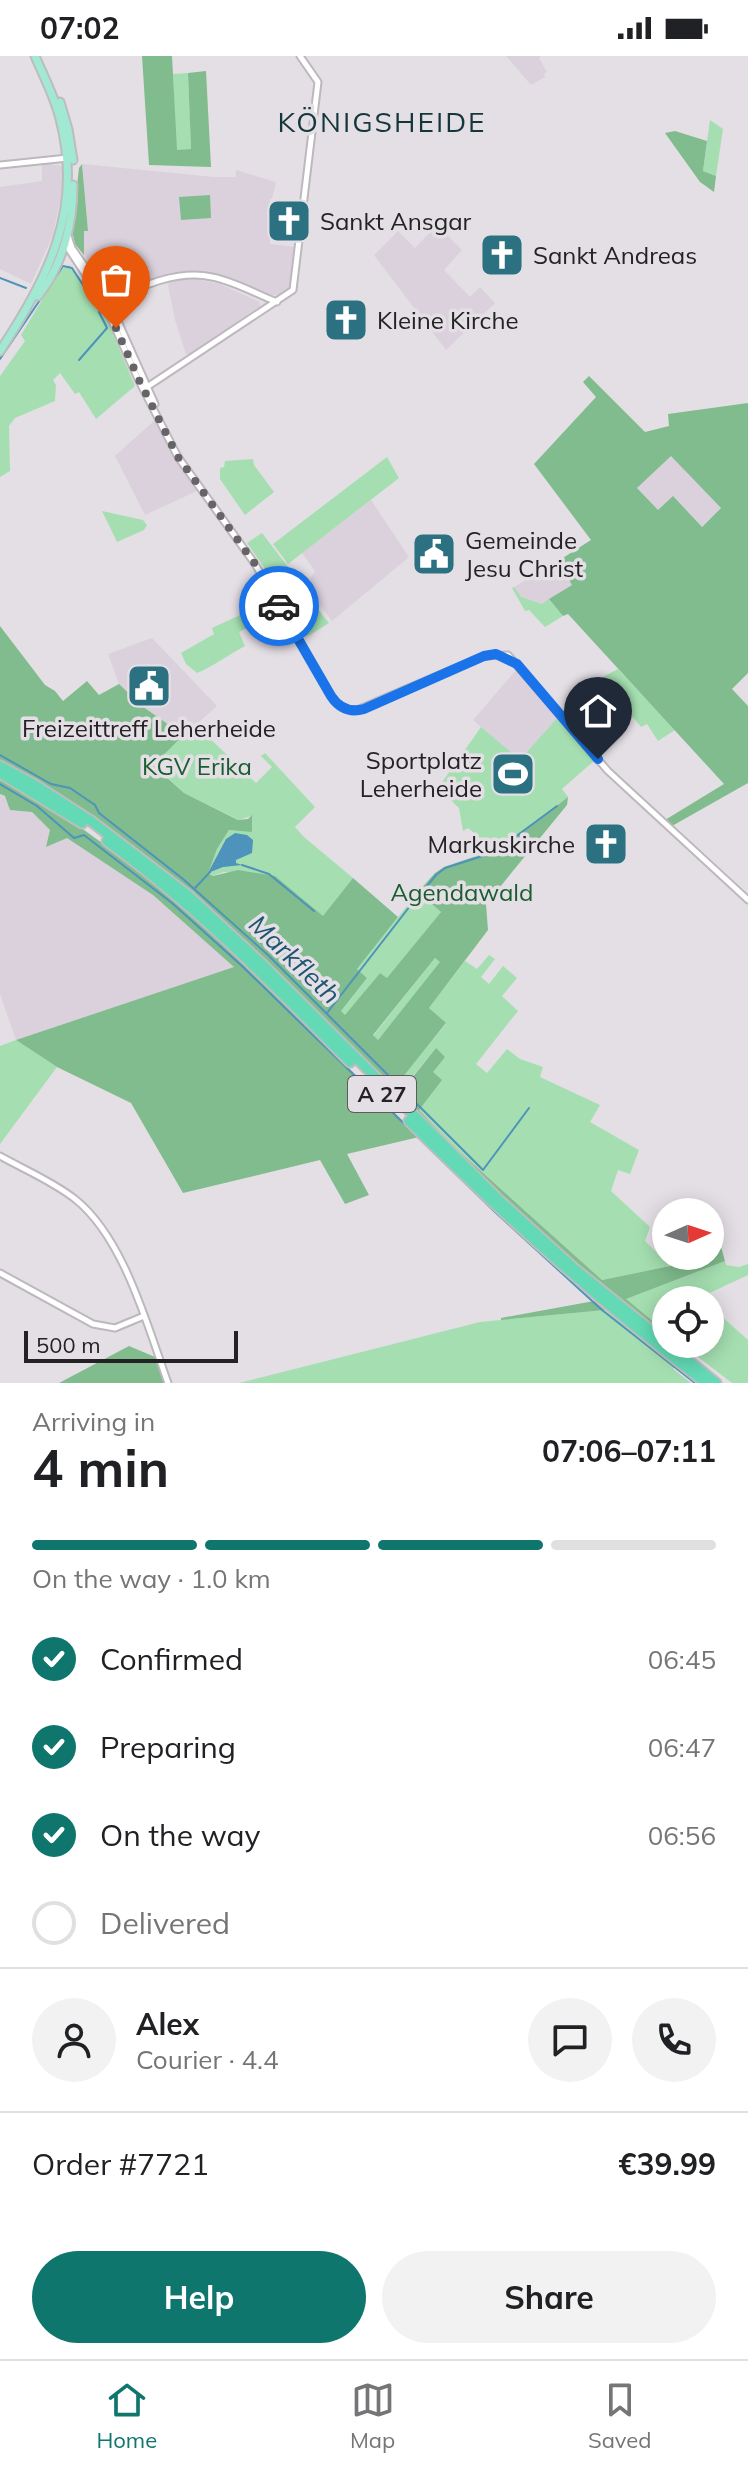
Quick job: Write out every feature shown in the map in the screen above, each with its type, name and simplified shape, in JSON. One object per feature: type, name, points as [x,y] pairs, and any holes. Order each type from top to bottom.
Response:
[{"type":"highway","name":"A 27","points":[[0,766],[91,821],[189,896],[263,965],[499,1200],[576,1270],[716,1383]]},
{"type":"highway","name":"A 27","points":[[0,773],[87,826],[187,903],[259,970],[493,1203],[583,1285],[706,1383]]},
{"type":"main road","points":[[25,313],[46,286],[59,260],[68,201],[70,158],[60,117],[38,56]]},
{"type":"main road","points":[[0,351],[64,243]]},
{"type":"street","points":[[146,388],[291,292],[295,284],[318,86],[317,79],[300,56]]},
{"type":"street","points":[[0,165],[70,158]]},
{"type":"street","points":[[64,243],[107,302]]},
{"type":"street","points":[[64,243],[107,302],[178,457],[255,564],[331,696],[340,706],[355,711],[364,709],[484,656],[508,655],[608,771],[748,900]]},
{"type":"street","points":[[59,260],[66,256],[73,257]]},
{"type":"street","points":[[107,302],[172,277],[190,275],[213,277],[275,303]]},
{"type":"street","points":[[496,654],[517,664]]},
{"type":"street","points":[[0,1156],[56,1185],[89,1212],[110,1239],[144,1316],[168,1383]]},
{"type":"street","points":[[0,1273],[93,1324],[106,1328],[120,1327],[144,1316]]},
{"type":"shaded area","points":[[506,56],[541,56],[539,58],[547,72],[545,77],[531,85]]},
{"type":"shaded area","points":[[42,163],[63,166],[62,191],[53,235],[31,284],[0,269],[0,187],[42,181]]},
{"type":"shaded area","points":[[82,164],[214,177],[236,177],[236,170],[276,182],[267,225],[271,228],[270,244],[296,247],[292,286],[280,295],[268,295],[217,274],[181,271],[109,295],[84,255],[84,231],[88,230]]},
{"type":"shaded area","points":[[437,225],[462,250],[444,270],[470,297],[480,287],[495,303],[446,350],[374,255],[398,231],[415,248]]},
{"type":"shaded area","points":[[183,279],[220,284],[260,302],[260,306],[186,354],[168,285]]},
{"type":"shaded area","points":[[155,420],[197,491],[145,515],[115,456]]},
{"type":"shaded area","points":[[671,455],[721,508],[701,527],[673,497],[658,510],[637,488]]},
{"type":"shaded area","points":[[371,500],[409,557],[332,621],[309,590],[315,571],[302,553]]},
{"type":"shaded area","points":[[558,561],[572,585],[542,604],[520,597],[514,587]]},
{"type":"shaded area","points":[[152,638],[217,706],[181,738],[119,684],[108,654]]},
{"type":"shaded area","points":[[517,669],[558,717],[520,761],[473,720]]},
{"type":"shaded area","points":[[0,794],[32,812],[50,830],[153,895],[235,967],[16,1040],[0,994]]},
{"type":"green space","points":[[142,56],[172,56],[177,150],[191,149],[188,73],[206,71],[211,167],[149,165]]},
{"type":"green space","points":[[188,73],[191,149],[176,151],[173,74]]},
{"type":"green space","points":[[710,120],[723,129],[716,176],[703,171]]},
{"type":"green space","points":[[675,131],[707,141],[703,171],[716,176],[714,192],[700,182],[665,133]]},
{"type":"green space","points":[[82,164],[88,231],[84,231],[84,255],[75,244],[72,230]]},
{"type":"green space","points":[[210,195],[211,218],[181,220],[179,197]]},
{"type":"green space","points":[[69,265],[105,315],[135,386],[96,419],[79,392],[75,394],[60,373],[53,380],[56,385],[55,401],[15,418],[9,426],[10,471],[0,477],[0,376],[25,341],[21,335],[60,270]]},
{"type":"green space","points":[[589,376],[645,432],[669,426],[668,414],[748,403],[748,673],[732,689],[748,706],[748,783],[672,826],[665,820],[724,784],[568,614],[563,616],[549,599],[572,585],[558,561],[591,540],[534,464],[596,397],[583,382]],"holes":[[[671,456],[721,508],[702,527],[673,496],[658,510],[637,488]]]},
{"type":"green space","points":[[387,457],[399,478],[288,564],[273,544]]},
{"type":"green space","points":[[253,459],[274,492],[245,515],[220,479],[220,468],[224,467],[225,461]]},
{"type":"green space","points":[[102,511],[143,520],[147,525],[144,530],[117,542]]},
{"type":"green space","points":[[262,533],[292,572],[275,583],[247,543]]},
{"type":"green space","points":[[514,587],[521,597],[542,604],[549,599],[563,616],[545,627],[529,610],[525,611]]},
{"type":"green space","points":[[261,597],[279,620],[257,636],[249,627],[239,632],[245,646],[197,673],[186,664],[181,653],[214,634],[212,628],[238,616]]},
{"type":"green space","points":[[312,602],[329,623],[303,637],[294,622],[303,617],[299,609]]},
{"type":"green space","name":"Agendawald","points":[[0,626],[45,685],[63,701],[87,681],[99,695],[119,684],[181,738],[153,765],[184,793],[238,820],[248,819],[252,815],[252,832],[229,830],[217,849],[208,874],[213,876],[238,870],[275,876],[323,916],[353,878],[398,917],[357,969],[367,978],[341,1011],[345,1015],[380,973],[387,978],[441,912],[418,892],[435,873],[494,850],[568,797],[567,805],[486,904],[488,930],[429,1008],[446,1023],[398,1083],[404,1088],[436,1048],[445,1057],[433,1072],[442,1080],[419,1110],[452,1145],[602,1280],[652,1270],[702,1270],[660,1286],[652,1286],[652,1289],[626,1299],[652,1320],[652,1328],[490,1184],[206,908],[108,828],[0,761]],"holes":[[[435,958],[440,962],[378,1040],[373,1035]]]},
{"type":"green space","points":[[618,669],[675,730],[658,741],[647,724],[641,727],[601,678]]},
{"type":"green space","name":"Sportplatz Leherheide","points":[[558,717],[595,760],[562,789],[568,797],[494,850],[468,828],[463,831],[459,808],[438,788],[481,727],[520,760]]},
{"type":"green space","name":"KGV Erika","points":[[196,725],[256,783],[272,767],[261,756],[265,753],[315,807],[295,827],[353,878],[323,917],[274,876],[224,872],[212,876],[208,874],[217,849],[229,830],[251,831],[251,816],[239,820],[184,793],[153,764]]},
{"type":"green space","points":[[0,780],[55,809],[152,879],[419,1137],[347,1154],[369,1195],[345,1204],[320,1160],[183,1193],[131,1103],[57,1067],[16,1040],[234,967],[153,895],[67,838],[46,847],[50,830],[32,812],[10,810],[5,796],[0,794]]},
{"type":"green space","points":[[418,892],[441,912],[387,979],[380,973],[345,1016],[341,1011],[367,978],[357,969]]},
{"type":"green space","points":[[489,955],[495,959],[481,977],[489,984],[503,966],[517,978],[502,996],[518,1011],[476,1064],[487,1073],[507,1049],[520,1059],[543,1067],[540,1077],[600,1105],[590,1122],[639,1150],[630,1174],[618,1170],[611,1191],[650,1227],[645,1241],[652,1248],[652,1270],[602,1280],[452,1145],[418,1109],[433,1072],[436,1048],[403,1088],[397,1083],[446,1024],[429,1008],[465,961],[477,969]]},
{"type":"green space","points":[[435,958],[441,962],[378,1040],[373,1036]]},
{"type":"green space","points":[[16,1040],[57,1067],[0,1144],[0,1046]]},
{"type":"green space","points":[[724,1261],[726,1265],[739,1267],[748,1264],[748,1275],[724,1286],[659,1286],[701,1270],[724,1270]]},
{"type":"green space","points":[[652,1289],[652,1321],[625,1299]]},
{"type":"green space","points":[[594,1301],[605,1310],[501,1320],[501,1318]]},
{"type":"green space","points":[[605,1310],[652,1346],[652,1358],[667,1358],[676,1365],[673,1369],[691,1383],[239,1383],[480,1322]]},
{"type":"green space","points":[[724,1319],[748,1340],[748,1383],[732,1383],[699,1358],[724,1358]]},
{"type":"green space","points":[[129,1346],[155,1357],[165,1383],[59,1383]]},
{"type":"water","points":[[235,833],[247,835],[253,840],[252,853],[236,860],[242,865],[223,867],[208,873],[226,839]]},
{"type":"waterway","points":[[0,359],[63,266],[72,268],[96,305]]},
{"type":"waterway","points":[[0,278],[26,288]]},
{"type":"waterway","points":[[79,360],[107,328],[99,312]]},
{"type":"waterway","name":"Markfleth","points":[[0,755],[51,784],[70,788],[95,805],[99,813],[183,879],[268,955],[483,1170],[529,1108]]},
{"type":"waterway","points":[[0,784],[37,806],[74,838],[84,835],[172,903],[242,966],[495,1212],[602,1310],[695,1383]]},
{"type":"waterway","points":[[423,891],[445,868],[495,852],[557,806]]},
{"type":"waterway","points":[[242,865],[269,874],[314,911]]},
{"type":"waterway","points":[[195,888],[210,872]]},
{"type":"waterway","points":[[327,1013],[417,897]]},
{"type":"way so far","points":[[116,328],[178,457],[241,543],[279,606]]},
{"type":"place","name":"Sankt Ansgar","points":[[289,221]]},
{"type":"place","name":"Sankt Andreas","points":[[502,255]]},
{"type":"place","name":"Kleine Kirche","points":[[346,320]]},
{"type":"place","name":"Gemeinde Jesu Christ","points":[[434,554]]},
{"type":"place","name":"Freizeittreff Leherheide","points":[[149,686]]},
{"type":"place","name":"Sportplatz Leherheide","points":[[513,774]]},
{"type":"place","name":"Markuskirche","points":[[606,844]]},
{"type":"district","name":"KÖNIGSHEIDE","points":[[382,121]]},
{"type":"route","points":[[279,606],[331,696],[345,709],[364,709],[484,656],[496,654],[517,664],[598,759]]}]
